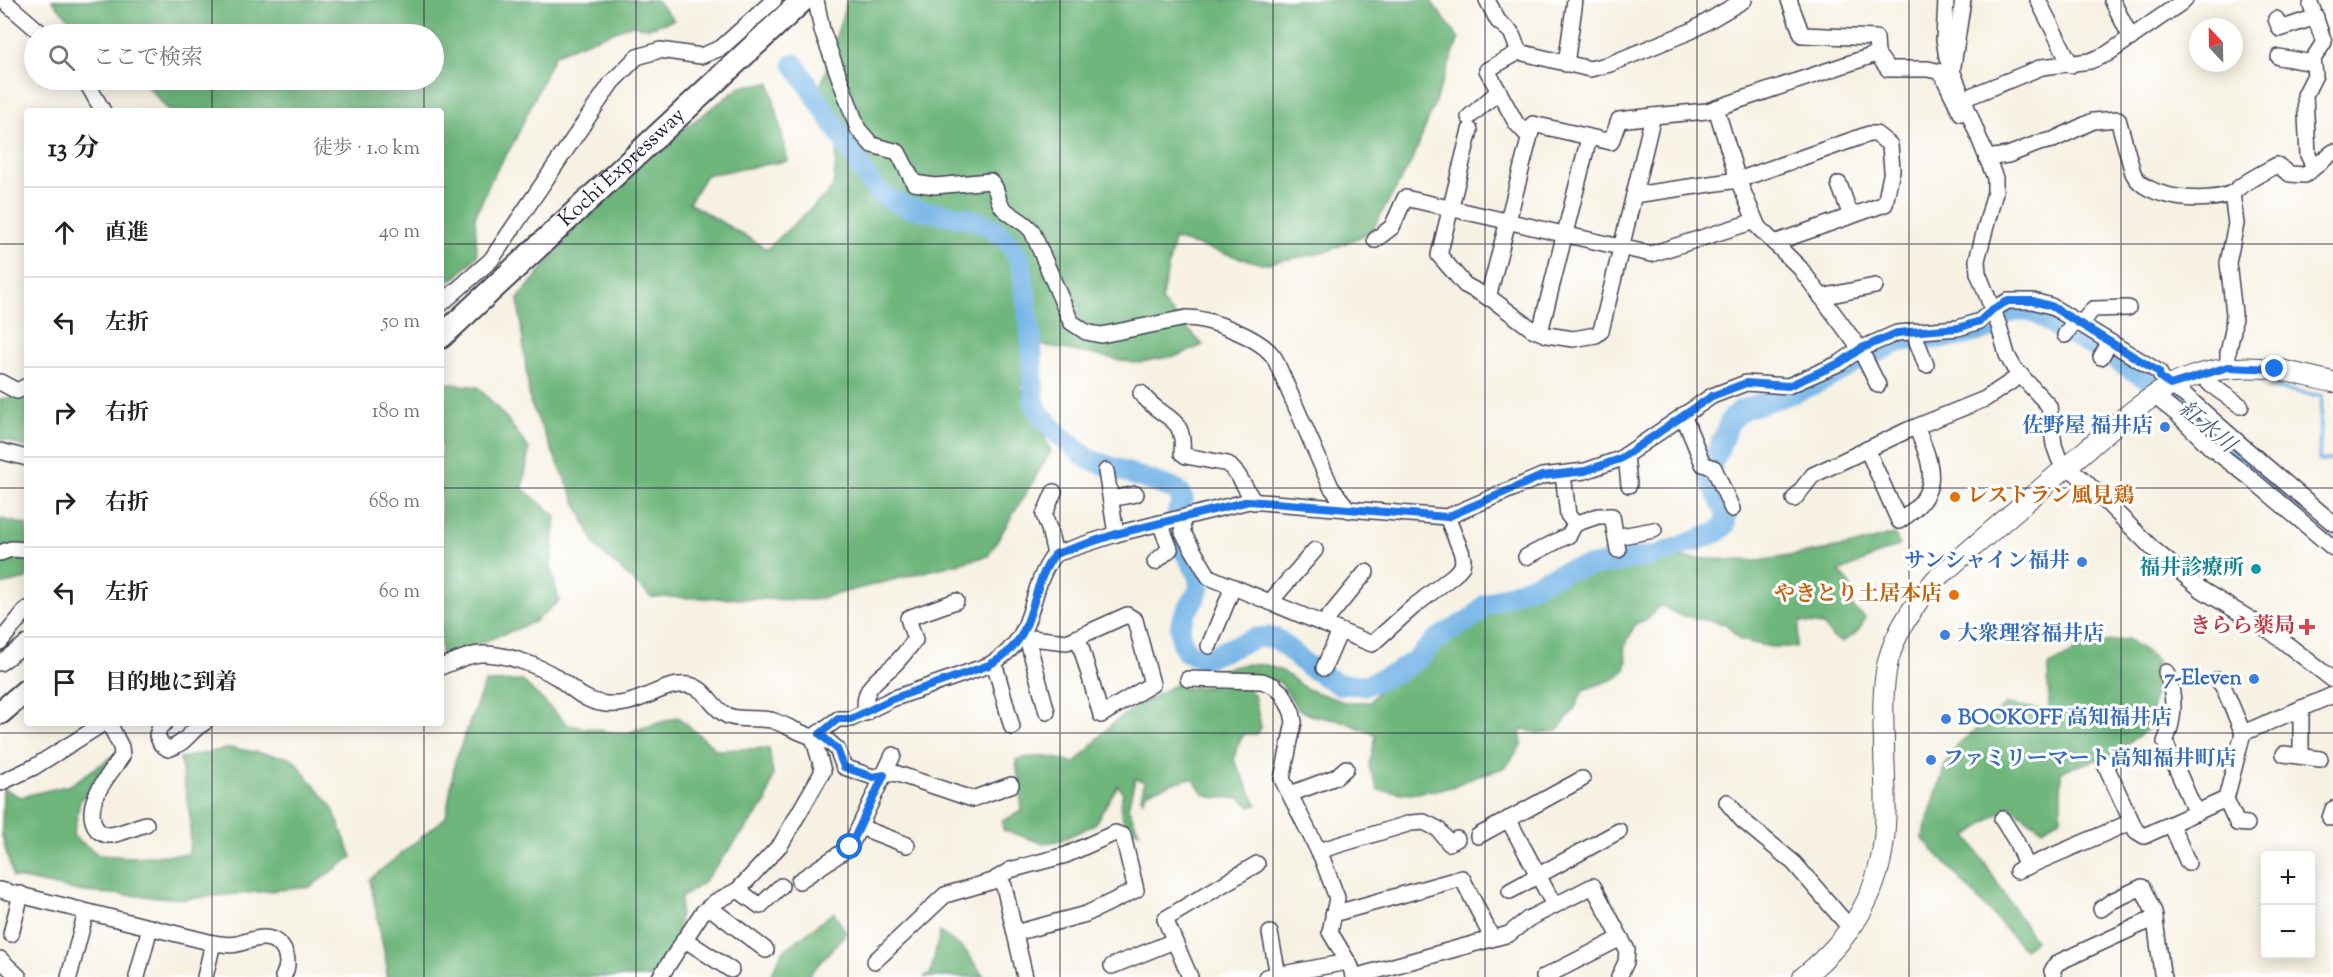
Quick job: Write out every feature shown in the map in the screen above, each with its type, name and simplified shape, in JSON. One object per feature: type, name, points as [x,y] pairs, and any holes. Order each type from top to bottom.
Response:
[{"type":"highway","name":"Kochi Expressway","points":[[444,334],[789,0]]},
{"type":"highway","name":"Kochi Expressway","points":[[444,321],[802,0]]},
{"type":"highway","points":[[0,712],[24,692]]},
{"type":"highway","points":[[0,726],[24,706]]},
{"type":"main road","points":[[1803,977],[1826,959],[1863,911],[1881,860],[1886,826],[1884,682],[1895,641],[1918,599],[1936,579],[2161,390],[2199,374],[2228,367],[2275,369],[2333,382]]},
{"type":"street","points":[[3,0],[31,24]]},
{"type":"street","points":[[444,301],[491,260],[612,82],[637,57],[660,50],[701,56],[721,48],[774,0]]},
{"type":"street","points":[[816,0],[822,30],[858,129],[872,145],[898,152],[914,183],[935,186],[990,181],[994,184],[1002,208],[1026,224],[1032,231],[1071,322],[1086,332],[1101,335],[1186,318],[1197,318],[1262,344],[1275,359],[1331,487],[1349,510]]},
{"type":"street","points":[[1487,0],[1498,21],[1511,32],[1519,52]]},
{"type":"street","points":[[1566,64],[1575,0]]},
{"type":"street","points":[[1529,137],[1516,123],[1488,70],[1519,52],[1590,69],[1610,64],[1691,31],[1744,0]]},
{"type":"street","points":[[1789,0],[1802,35],[1876,38],[1877,54],[1888,69],[1928,69],[1941,72],[1961,113],[1965,105],[2042,67],[2071,65],[2107,54],[2185,0]]},
{"type":"street","points":[[1946,0],[1944,39],[1947,58],[1995,178],[1995,192],[1977,260],[1978,273],[1996,317],[2007,355],[2021,375],[2049,406],[2056,454],[2152,548],[2202,590],[2270,632],[2333,680]]},
{"type":"street","points":[[1952,72],[1963,0]]},
{"type":"street","points":[[2038,0],[2071,65]]},
{"type":"street","points":[[2112,0],[2131,38]]},
{"type":"street","points":[[2276,19],[2280,29],[2313,11],[2324,42],[2313,59],[2315,75],[2305,95],[2308,155],[2314,167]]},
{"type":"street","points":[[1488,298],[1533,124],[1611,142],[1619,120],[1707,111],[1877,54]]},
{"type":"street","points":[[2279,57],[2313,63]]},
{"type":"street","points":[[91,90],[101,108]]},
{"type":"street","points":[[1499,91],[1470,124],[1439,255],[1465,285],[1533,329],[1573,339],[1596,335],[1601,331],[1653,116]]},
{"type":"street","points":[[1716,108],[1738,180],[1758,227],[1800,268],[1860,349],[1878,385]]},
{"type":"street","points":[[1987,158],[2008,155],[2053,140],[2093,121],[2118,119],[2135,177],[2148,189],[2160,194],[2193,198],[2232,193],[2243,184],[2277,165],[2290,174],[2305,175],[2333,152]]},
{"type":"street","points":[[1634,195],[1738,180],[1869,134],[1876,134],[1890,145],[1892,170],[1885,204],[1774,243]]},
{"type":"street","points":[[1540,332],[1589,138]]},
{"type":"street","points":[[1839,184],[1851,216]]},
{"type":"street","points":[[2228,367],[2234,313],[2228,263],[2236,224],[2232,193]]},
{"type":"street","points":[[1375,240],[1392,228],[1405,198],[1651,254],[1755,221]]},
{"type":"street","points":[[1821,297],[1875,286]]},
{"type":"street","points":[[817,736],[838,719],[851,719],[892,699],[1003,657],[1024,638],[1044,572],[1055,554],[1116,534],[1224,506],[1254,502],[1447,517],[1542,476],[1595,468],[1626,456],[1712,396],[1746,383],[1788,386],[1840,363],[1860,349],[1897,333],[1958,328],[1996,317],[2008,301],[2033,301],[2051,306],[2106,348],[2159,372],[2161,390],[2177,414],[2211,448],[2248,476],[2333,548]]},
{"type":"street","points":[[2074,325],[2092,309],[2128,308]]},
{"type":"street","points":[[1913,331],[1926,365]]},
{"type":"street","points":[[2199,374],[2241,406]]},
{"type":"street","points":[[1794,499],[1813,475],[1916,427],[1985,399],[2021,375]]},
{"type":"street","points":[[0,382],[17,391],[24,388]]},
{"type":"street","points":[[2161,390],[2333,522]]},
{"type":"street","points":[[1141,393],[1146,401],[1178,425],[1183,436],[1182,453],[1186,456],[1228,464],[1238,475],[1254,502]]},
{"type":"street","points":[[1683,415],[1732,509]]},
{"type":"street","points":[[1867,450],[1899,521],[1919,505],[1929,492],[1931,482],[1928,454],[1916,427]]},
{"type":"street","points":[[0,451],[24,457]]},
{"type":"street","points":[[1626,456],[1629,485]]},
{"type":"street","points":[[1106,471],[1116,534]]},
{"type":"street","points":[[1563,474],[1568,515],[1575,524]]},
{"type":"street","points":[[1054,492],[1044,514],[1055,554]]},
{"type":"street","points":[[1111,499],[1136,494]]},
{"type":"street","points":[[1526,557],[1569,535],[1575,524],[1598,516],[1612,516],[1617,543],[1654,530]]},
{"type":"street","points":[[1172,520],[1183,533],[1209,577],[1372,644],[1411,608],[1456,582],[1463,559],[1447,517]]},
{"type":"street","points":[[1155,562],[1170,549],[1172,520]]},
{"type":"street","points":[[0,553],[11,549],[24,550]]},
{"type":"street","points":[[1270,602],[1315,550]]},
{"type":"street","points":[[1323,624],[1366,572]]},
{"type":"street","points":[[1209,646],[1233,587]]},
{"type":"street","points":[[866,713],[864,705],[871,683],[890,668],[915,640],[908,618],[956,601]]},
{"type":"street","points":[[0,642],[24,613]]},
{"type":"street","points":[[1024,638],[1067,642],[1078,637],[1127,615],[1135,620],[1152,684],[1136,691],[1101,715],[1078,637]]},
{"type":"street","points":[[1324,668],[1340,631]]},
{"type":"street","points":[[1024,638],[1047,712]]},
{"type":"street","points":[[0,663],[24,645]]},
{"type":"street","points":[[444,666],[478,654],[508,658],[541,669],[590,701],[611,705],[627,704],[674,686],[686,684],[701,690],[724,715],[740,719],[752,717],[773,721],[789,729],[817,736],[837,749],[844,767],[873,777],[895,773],[972,799],[1011,785]]},
{"type":"street","points":[[994,662],[1012,727]]},
{"type":"street","points":[[2166,672],[2174,700],[2172,725],[2165,742],[2196,813]]},
{"type":"street","points":[[1188,680],[1262,681],[1274,686],[1283,694],[1294,722],[1282,779],[1318,850],[1337,898],[1330,932],[1352,967],[1353,977],[1509,934],[1528,919],[1593,886],[1627,950],[1626,962],[1619,977]]},
{"type":"street","points":[[2218,680],[2224,688],[2243,733]]},
{"type":"street","points":[[2247,824],[2237,823],[2226,799],[2240,735],[2333,695]]},
{"type":"street","points":[[2301,708],[2301,756]]},
{"type":"street","points":[[0,783],[34,767],[99,726]]},
{"type":"street","points":[[110,726],[121,747],[122,756],[92,802],[90,815],[96,829],[105,835],[113,835],[146,824]]},
{"type":"street","points":[[160,726],[157,735],[161,744],[168,749],[181,745],[200,726]]},
{"type":"street","points":[[660,977],[702,913],[715,902],[738,890],[782,844],[823,771],[817,736]]},
{"type":"street","points":[[799,880],[850,847],[893,754]]},
{"type":"street","points":[[2284,754],[2320,759]]},
{"type":"street","points":[[2104,762],[2131,822],[2136,831],[2144,836],[2226,799]]},
{"type":"street","points":[[1290,794],[1336,777],[1346,768]]},
{"type":"street","points":[[1478,836],[1582,779]]},
{"type":"street","points":[[1727,802],[1742,820],[1794,863],[1851,929]]},
{"type":"street","points":[[1508,819],[1554,905]]},
{"type":"street","points":[[2002,819],[2016,841],[2022,869],[2131,822]]},
{"type":"street","points":[[1318,850],[1411,823],[1424,822],[1438,829],[1449,843],[1457,839]]},
{"type":"street","points":[[2171,824],[2188,863]]},
{"type":"street","points":[[860,827],[907,845]]},
{"type":"street","points":[[1510,891],[1619,831]]},
{"type":"street","points":[[874,961],[945,895],[997,878],[1010,870],[1066,855],[1114,832],[1124,836],[1136,890],[1086,914],[1015,933]]},
{"type":"street","points":[[1190,977],[1165,920],[1169,915],[1257,864]]},
{"type":"street","points":[[997,878],[1004,885],[1025,977]]},
{"type":"street","points":[[1333,914],[1462,878],[1492,938]]},
{"type":"street","points":[[738,890],[760,906],[781,886]]},
{"type":"street","points":[[2101,909],[2112,901],[2142,887],[2155,918],[2164,977]]},
{"type":"street","points":[[0,890],[213,943],[234,945],[263,937],[272,939],[279,944],[288,958],[283,977]]},
{"type":"street","points":[[10,934],[21,894]]},
{"type":"street","points":[[709,907],[766,951]]},
{"type":"street","points":[[69,977],[86,912]]},
{"type":"street","points":[[2054,977],[2052,971],[2057,963],[2155,918]]},
{"type":"street","points":[[137,977],[150,927]]},
{"type":"street","points":[[1270,933],[1272,976],[1348,962]]},
{"type":"street","points":[[1544,977],[1621,938]]},
{"type":"street","points":[[684,939],[732,970]]},
{"type":"street","points":[[1112,966],[1174,941]]},
{"type":"street","points":[[205,977],[213,943]]},
{"type":"street","points":[[0,959],[19,977]]},
{"type":"green space","points":[[52,0],[656,0],[674,20],[649,28],[631,25],[555,54],[514,142],[492,178],[475,217],[477,256],[455,278],[444,283],[444,108],[166,108],[151,90],[444,90],[444,24],[73,24]]},
{"type":"green space","points":[[847,0],[1430,0],[1459,38],[1414,157],[1371,232],[1323,253],[1262,264],[1174,239],[1161,301],[1203,345],[1180,355],[1135,363],[1037,344],[1021,388],[1051,451],[988,556],[813,600],[651,597],[596,547],[530,402],[518,299],[617,177],[742,86],[770,83],[788,161],[706,175],[689,203],[767,249],[833,188],[837,149],[820,89]]},
{"type":"green space","points":[[444,383],[478,387],[507,419],[529,449],[523,489],[556,516],[551,568],[559,601],[534,622],[444,658]]},
{"type":"green space","points":[[24,395],[24,447],[0,438],[0,399]]},
{"type":"green space","points":[[0,519],[24,524],[24,580],[0,585]]},
{"type":"green space","points":[[1894,534],[1900,545],[1839,572],[1850,583],[1848,599],[1855,610],[1865,617],[1859,629],[1849,638],[1841,642],[1832,637],[1823,625],[1800,622],[1796,647],[1771,647],[1740,640],[1726,624],[1679,615],[1660,605],[1648,619],[1635,624],[1624,649],[1627,660],[1625,670],[1614,679],[1583,690],[1575,708],[1557,731],[1537,733],[1523,729],[1520,732],[1522,744],[1506,767],[1452,787],[1411,794],[1378,790],[1369,767],[1376,735],[1342,721],[1313,716],[1298,709],[1280,682],[1208,677],[1214,671],[1246,664],[1266,665],[1282,671],[1307,689],[1344,702],[1370,702],[1384,683],[1427,662],[1443,640],[1486,611],[1532,587],[1570,572],[1661,557],[1759,561],[1859,544]]},
{"type":"green space","points":[[2128,639],[2157,660],[2151,727],[2109,756],[2061,771],[2061,818],[2042,829],[2009,806],[1967,836],[2035,941],[2024,949],[1922,838],[1946,763],[1957,745],[2007,704],[2049,711],[2048,666],[2089,644]]},
{"type":"green space","points":[[523,681],[568,725],[623,734],[678,717],[717,750],[769,748],[773,775],[766,803],[703,883],[681,898],[678,936],[655,977],[386,977],[387,967],[370,879],[446,817],[455,761],[485,682]]},
{"type":"green space","points":[[1178,683],[1182,688],[1245,685],[1254,695],[1261,727],[1257,734],[1244,734],[1237,746],[1234,760],[1257,805],[1250,807],[1241,798],[1208,796],[1193,779],[1186,779],[1147,792],[1143,800],[1141,797],[1145,781],[1135,779],[1128,807],[1139,832],[1124,821],[1121,811],[1123,792],[1118,785],[1094,825],[1059,841],[1042,843],[1003,830],[1002,821],[1022,811],[1016,760],[1046,757],[1075,763],[1107,729],[1122,717]]},
{"type":"green space","points":[[231,748],[292,758],[332,807],[352,857],[310,887],[185,899],[84,892],[13,877],[2,836],[3,788],[20,797],[70,785],[113,756],[80,801],[73,836],[99,855],[131,857],[189,854],[191,823],[180,758]]},
{"type":"green space","points":[[834,912],[846,933],[807,977],[770,977],[782,952]]},
{"type":"green space","points":[[940,932],[965,950],[984,977],[923,977],[930,975]]},
{"type":"waterway","name":"紅水川","points":[[794,64],[867,178],[878,191],[896,202],[915,209],[973,220],[991,228],[1007,241],[1021,262],[1031,337],[1034,401],[1040,414],[1059,435],[1088,459],[1177,490],[1183,499],[1173,531],[1194,567],[1199,589],[1183,618],[1181,638],[1186,651],[1203,659],[1256,638],[1268,637],[1277,639],[1309,667],[1338,684],[1366,685],[1396,673],[1420,657],[1435,640],[1474,617],[1485,605],[1569,570],[1658,555],[1718,532],[1725,525],[1726,513],[1708,475],[1730,421],[1741,410],[1793,393],[1826,379],[1901,341],[1955,337],[1991,328],[2005,313],[2026,310],[2036,312],[2061,330],[2098,349],[2155,384],[2333,534]]},
{"type":"waterway","points":[[2270,387],[2321,396]]},
{"type":"waterway","points":[[2322,396],[2319,460],[2333,460]]},
{"type":"place","name":"佐野屋 福井店","points":[[2165,427]]},
{"type":"place","name":"レストラン風見鶏","points":[[1955,497]]},
{"type":"place","name":"サンシャイン福井","points":[[2082,562]]},
{"type":"place","name":"福井診療所","points":[[2256,569]]},
{"type":"place","name":"やきとり土居本店","points":[[1954,595]]},
{"type":"place","name":"きらら薬局","points":[[2307,627]]},
{"type":"place","name":"大衆理容福井店","points":[[1945,635]]},
{"type":"place","name":"7-Eleven","points":[[2254,679]]},
{"type":"place","name":"BOOKOFF 高知福井店","points":[[1946,719]]},
{"type":"place","name":"ファミリーマート高知福井町店","points":[[1931,760]]},
{"type":"route","points":[[850,847],[884,775],[873,777],[844,767],[837,749],[820,734],[838,719],[851,719],[892,699],[989,665],[1003,657],[1022,637],[1044,572],[1048,562],[1055,554],[1116,534],[1249,501],[1447,517],[1542,476],[1585,471],[1620,459],[1712,396],[1746,383],[1788,386],[1840,363],[1860,349],[1897,333],[1958,328],[1980,321],[1993,309],[2008,301],[2033,301],[2051,306],[2159,372],[2160,377],[2170,385],[2199,374],[2228,367],[2275,369]]}]
